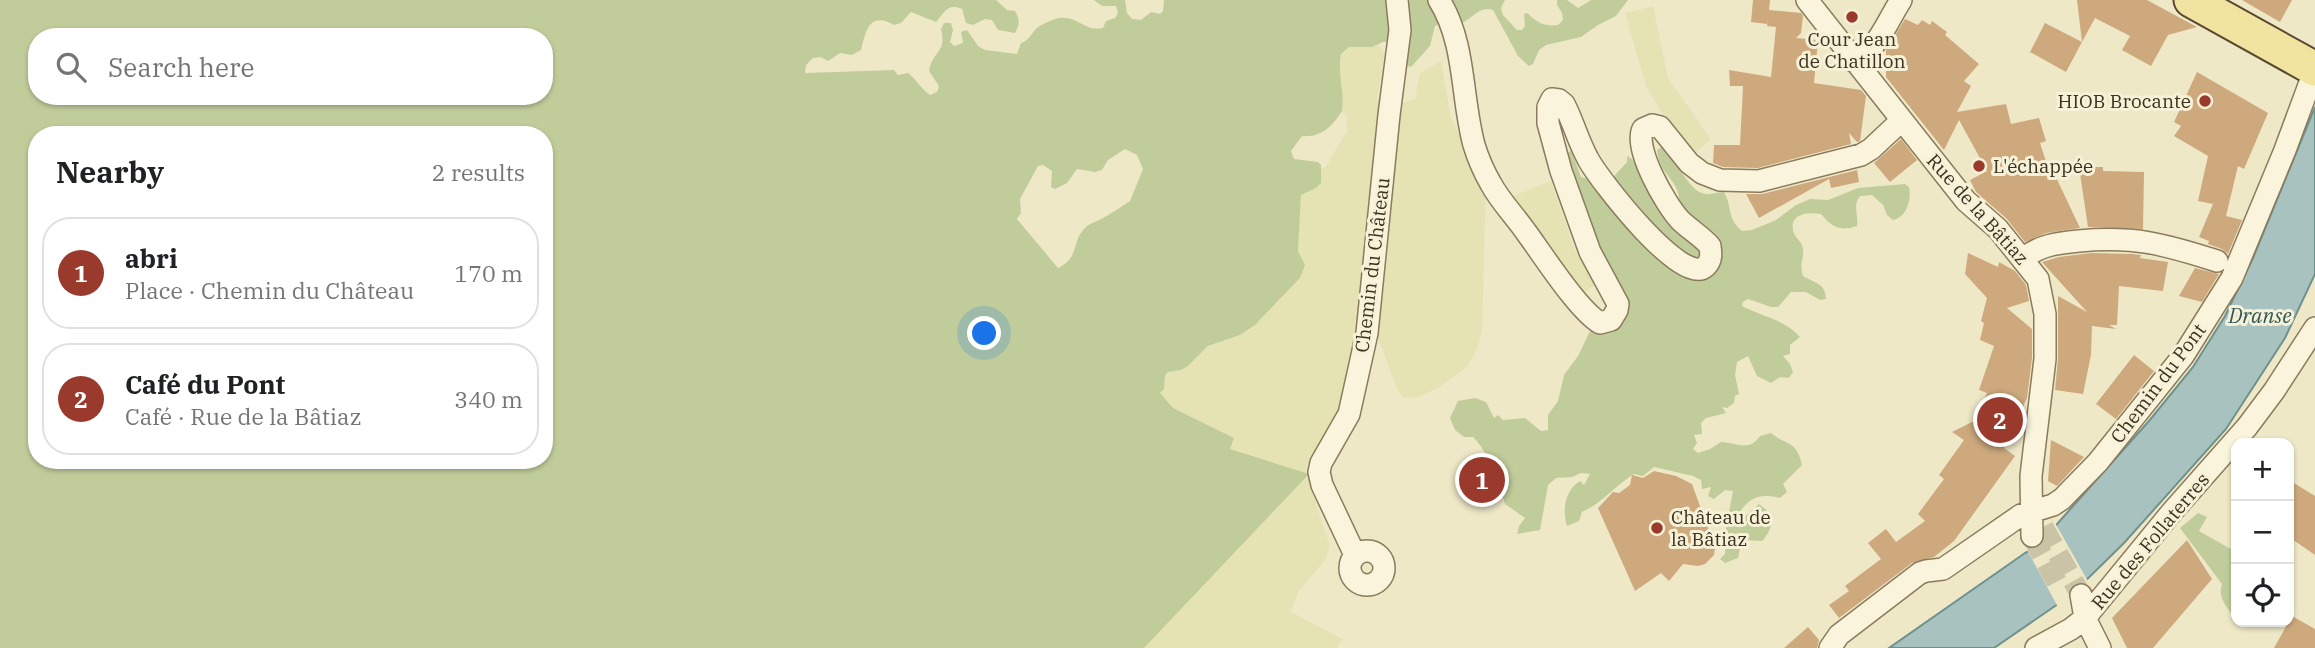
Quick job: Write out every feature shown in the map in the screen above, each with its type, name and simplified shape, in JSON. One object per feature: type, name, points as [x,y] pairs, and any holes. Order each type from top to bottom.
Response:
[{"type":"main road","points":[[2191,0],[2315,69]]},
{"type":"street","name":"Chemin du Château","points":[[1355,555],[1322,485],[1319,472],[1321,463],[1349,414],[1367,333],[1400,30],[1397,0]]},
{"type":"street","points":[[1439,0],[1448,15],[1456,39],[1466,110],[1475,148],[1491,185],[1586,311],[1600,323],[1611,320],[1618,304],[1590,252],[1561,172],[1548,123],[1548,107],[1552,99],[1564,104],[1588,160],[1609,191],[1639,225],[1672,256],[1694,270],[1700,270],[1708,264],[1711,258],[1710,246],[1679,219],[1665,198],[1642,150],[1640,137],[1643,129],[1652,125],[1660,127],[1689,163],[1712,178],[1751,182],[1861,155],[1902,120]]},
{"type":"street","points":[[1807,0],[1855,62],[1874,47],[1900,0]]},
{"type":"street","name":"Rue de la Bâtiaz","points":[[1855,62],[1966,201],[1987,218],[2038,279],[2045,314],[2045,359],[2031,476],[2035,525]]},
{"type":"street","name":"Chemin du Pont","points":[[1830,648],[1839,635],[1920,573],[1942,569],[2021,515],[2035,525],[2098,461],[2183,356],[2232,278],[2298,119],[2315,69]]},
{"type":"street","points":[[2023,259],[2037,248],[2049,245],[2118,238],[2158,243],[2217,261]]},
{"type":"street","name":"Rue des Follaterres","points":[[2036,648],[2171,513],[2248,427],[2315,328]]},
{"type":"street","points":[[2078,606],[2100,648]]},
{"type":"shaded area","points":[[1653,6],[1668,78],[1711,139],[1693,155],[1670,127],[1646,86],[1625,13]]},
{"type":"shaded area","points":[[1378,45],[1385,52],[1377,100],[1390,107],[1415,99],[1420,73],[1441,61],[1451,118],[1486,187],[1482,332],[1477,349],[1467,367],[1438,388],[1418,397],[1404,398],[1398,391],[1375,330],[1355,329],[1348,382],[1329,438],[1306,468],[1330,546],[1325,560],[1298,592],[1291,612],[1343,639],[1337,647],[1339,648],[986,648],[1165,375],[1188,366],[1209,346],[1240,335],[1255,325],[1300,278],[1298,251],[1301,195],[1320,184],[1320,168],[1325,168],[1347,131],[1339,82],[1340,54],[1349,47]]},
{"type":"shaded area","points":[[1551,181],[1574,248],[1597,284],[1585,292],[1506,199]]},
{"type":"green space","points":[[0,0],[996,0],[1007,10],[1015,11],[1019,22],[1015,33],[998,30],[992,20],[985,19],[973,25],[966,23],[962,9],[957,7],[947,9],[936,22],[911,12],[901,23],[894,25],[879,20],[867,30],[861,50],[852,55],[840,53],[828,61],[821,57],[813,58],[806,65],[805,73],[894,70],[898,75],[908,73],[930,95],[937,92],[939,86],[929,71],[941,47],[941,29],[944,23],[951,23],[953,30],[950,42],[954,46],[963,43],[961,32],[967,30],[978,46],[985,50],[1017,54],[1021,43],[1038,27],[1057,19],[1066,18],[1091,28],[1103,28],[1106,21],[1115,18],[1118,13],[1116,6],[1102,6],[1094,0],[1125,0],[1127,13],[1132,19],[1141,20],[1151,12],[1160,14],[1164,0],[1505,0],[1501,8],[1503,15],[1517,30],[1522,30],[1525,26],[1524,14],[1527,13],[1541,23],[1558,25],[1563,20],[1557,0],[1567,0],[1578,8],[1591,0],[1628,0],[1616,16],[1581,37],[1546,45],[1539,50],[1533,64],[1529,66],[1518,56],[1493,10],[1488,9],[1479,11],[1459,24],[1451,18],[1435,26],[1430,46],[1411,67],[1405,65],[1396,42],[1383,42],[1372,47],[1349,47],[1341,54],[1342,111],[1325,130],[1302,136],[1291,151],[1294,159],[1318,162],[1321,165],[1321,183],[1301,195],[1298,251],[1305,265],[1300,278],[1255,325],[1240,335],[1208,346],[1181,370],[1168,372],[1165,375],[1164,389],[1160,393],[1173,408],[1234,438],[1230,449],[1309,474],[1144,648],[0,648]],"holes":[[[1125,149],[1137,155],[1143,169],[1130,201],[1089,224],[1078,238],[1070,259],[1058,268],[1017,219],[1021,213],[1020,199],[1038,166],[1043,165],[1052,171],[1051,187],[1055,189],[1067,183],[1077,169],[1095,172],[1102,170],[1108,160]]]},
{"type":"green space","points":[[1662,147],[1694,188],[1707,194],[1724,192],[1732,217],[1742,231],[1752,230],[1776,220],[1796,205],[1810,199],[1828,200],[1858,188],[1905,184],[1910,192],[1905,211],[1893,220],[1872,195],[1860,196],[1858,199],[1857,226],[1837,227],[1816,213],[1801,215],[1794,220],[1794,233],[1803,249],[1803,276],[1822,287],[1826,299],[1820,300],[1806,292],[1791,292],[1778,307],[1748,299],[1743,302],[1742,306],[1780,322],[1800,337],[1790,345],[1790,354],[1783,356],[1793,372],[1789,378],[1780,377],[1771,383],[1757,376],[1748,356],[1737,362],[1735,375],[1739,394],[1735,396],[1734,403],[1727,408],[1722,407],[1726,413],[1706,418],[1701,423],[1702,434],[1694,435],[1697,443],[1693,449],[1698,453],[1721,442],[1752,444],[1760,436],[1771,433],[1794,447],[1802,465],[1783,484],[1787,492],[1780,498],[1761,496],[1751,500],[1742,509],[1738,515],[1742,519],[1759,504],[1771,514],[1770,529],[1762,541],[1746,540],[1741,544],[1738,558],[1725,563],[1720,559],[1725,554],[1726,528],[1733,491],[1725,490],[1714,499],[1708,496],[1711,487],[1702,489],[1701,480],[1654,467],[1643,476],[1634,474],[1582,512],[1579,521],[1567,526],[1565,507],[1568,495],[1580,481],[1584,485],[1590,474],[1556,478],[1548,485],[1540,530],[1517,534],[1525,518],[1505,504],[1492,462],[1473,437],[1464,437],[1455,430],[1450,418],[1458,401],[1475,398],[1486,402],[1494,418],[1498,415],[1503,420],[1525,418],[1541,431],[1548,430],[1548,415],[1558,401],[1564,375],[1578,356],[1591,329],[1626,303],[1624,290],[1604,277],[1562,159],[1571,150],[1581,177],[1607,184],[1627,162],[1627,156],[1680,213],[1678,192],[1658,157],[1657,150]]},
{"type":"green space","points":[[2198,513],[2207,517],[2199,531],[2231,549],[2231,613],[2222,599],[2222,584],[2180,528]]},
{"type":"water","name":"Dranse","points":[[2315,107],[2315,274],[2285,338],[2226,429],[2124,543],[2071,595],[1994,648],[1889,648],[2025,553],[2049,540],[2057,524],[2193,367],[2225,316],[2253,258]]},
{"type":"pier","points":[[2054,521],[2089,583],[2059,609],[2026,548],[2042,542],[2050,535]]},
{"type":"building","points":[[1753,0],[1770,0],[1769,10],[1801,13],[1801,33],[1796,38],[1818,40],[1814,83],[1861,90],[1866,96],[1860,141],[1857,142],[1849,133],[1851,144],[1758,168],[1723,167],[1713,163],[1714,145],[1740,145],[1743,86],[1730,86],[1729,70],[1771,77],[1776,27],[1767,26],[1768,17],[1767,24],[1751,22]]},
{"type":"building","points":[[2077,0],[2147,0],[2197,27],[2168,35],[2151,66],[2122,50],[2130,36],[2095,18],[2082,42]]},
{"type":"building","points":[[2242,0],[2292,0],[2280,22]]},
{"type":"building","points":[[1905,19],[1918,25],[1922,20],[1930,25],[1932,21],[1979,64],[1964,81],[1971,86],[1957,112],[2006,104],[2011,124],[2039,118],[2046,141],[2040,143],[2050,174],[2054,173],[2080,228],[2046,233],[2025,242],[2007,219],[1976,192],[1970,180],[1987,171],[1959,120],[1944,150],[1886,77],[1886,50]]},
{"type":"building","points":[[2045,23],[2082,42],[2066,72],[2030,52]]},
{"type":"building","points":[[2197,72],[2268,113],[2244,169],[2238,166],[2226,216],[2242,220],[2228,254],[2199,237],[2213,204],[2198,201],[2208,156],[2174,136],[2181,126],[2174,122]]},
{"type":"building","points":[[1901,139],[1917,160],[1890,182],[1874,163]]},
{"type":"building","points":[[2079,167],[2103,167],[2103,171],[2144,172],[2143,229],[2088,227]]},
{"type":"building","points":[[1857,170],[1859,182],[1831,188],[1829,179],[1759,218],[1746,194],[1762,194]]},
{"type":"building","points":[[1968,253],[1998,267],[1999,262],[2015,271],[2026,285],[2029,301],[2007,308],[2032,329],[2027,398],[2004,448],[2015,456],[1954,541],[1934,557],[1912,563],[1839,618],[1829,605],[1849,591],[1845,586],[1881,559],[1868,543],[1886,529],[1896,542],[1925,521],[1918,514],[1944,479],[1939,475],[1964,440],[1952,432],[1974,421],[1987,393],[1979,390],[1994,346],[1980,340],[1984,323],[1981,321],[1987,298],[1965,274]]},
{"type":"building","points":[[2091,253],[2141,255],[2140,258],[2168,262],[2163,291],[2119,286],[2117,325],[2109,325],[2116,329],[2092,326],[2091,355],[2083,394],[2055,390],[2058,296],[2087,312],[2042,262]]},
{"type":"building","points":[[2195,268],[2219,274],[2202,302],[2179,296]]},
{"type":"building","points":[[2134,355],[2154,371],[2116,419],[2096,404]]},
{"type":"building","points":[[2051,440],[2084,457],[2057,486],[2048,481]]},
{"type":"building","points":[[1491,460],[1502,490],[1472,500],[1462,470]]},
{"type":"building","name":"Château de la Bâtiaz","points":[[1654,471],[1676,476],[1692,484],[1715,547],[1714,555],[1705,564],[1683,564],[1669,581],[1661,573],[1635,591],[1598,508],[1613,492],[1619,493],[1630,485],[1632,475],[1643,478]]},
{"type":"building","points":[[2294,483],[2315,496],[2315,555],[2294,540]]},
{"type":"building","points":[[2187,540],[2212,579],[2153,648],[2127,648],[2112,618]]},
{"type":"building","points":[[2294,617],[2315,629],[2315,648],[2274,648],[2286,627],[2294,627]]},
{"type":"building","points":[[1808,627],[1819,640],[1817,648],[1784,648]]},
{"type":"tunnel","points":[[2043,527],[2081,595]]},
{"type":"tunnel","points":[[2032,536],[2061,590]]},
{"type":"place","name":"Cour Jean de Chatillon","points":[[1852,17]]},
{"type":"place","name":"HIOB Brocante","points":[[2205,101]]},
{"type":"place","name":"L'échappée","points":[[1979,166]]},
{"type":"place","name":"Café du Pont","points":[[2000,420]]},
{"type":"place","name":"abri","points":[[1482,480]]},
{"type":"place","name":"Château de la Bâtiaz","points":[[1657,528]]}]
